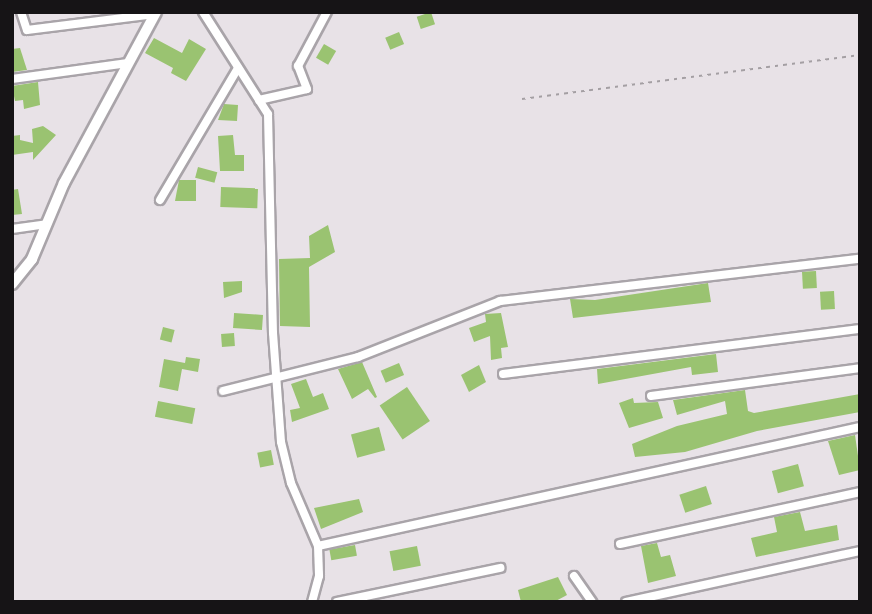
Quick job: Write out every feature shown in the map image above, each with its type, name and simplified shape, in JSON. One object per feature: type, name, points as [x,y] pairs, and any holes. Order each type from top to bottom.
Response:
[{"type":"street","points":[[21,12],[27,30],[155,13]]},
{"type":"street","points":[[203,12],[268,114],[276,374],[288,469],[318,546],[319,576],[313,602]]},
{"type":"street","points":[[259,100],[307,89],[298,66],[327,12]]},
{"type":"street","points":[[12,285],[32,259],[47,224],[155,13]]},
{"type":"street","points":[[12,79],[128,63]]},
{"type":"street","points":[[160,200],[238,68]]},
{"type":"street","points":[[12,229],[47,224]]},
{"type":"street","points":[[223,391],[276,374],[358,357],[500,301],[860,259]]},
{"type":"street","points":[[503,374],[860,329]]},
{"type":"street","points":[[651,396],[860,368]]},
{"type":"street","points":[[318,546],[860,428]]},
{"type":"street","points":[[620,544],[860,492]]},
{"type":"street","points":[[626,602],[860,551]]},
{"type":"street","points":[[337,602],[500,568]]},
{"type":"street","points":[[574,576],[592,602]]},
{"type":"path","points":[[859,12],[860,21]]},
{"type":"path","points":[[522,99],[860,55]]},
{"type":"building","points":[[431,12],[435,24],[421,29],[417,17]]},
{"type":"building","points":[[399,32],[404,44],[390,50],[385,38]]},
{"type":"building","points":[[154,38],[182,53],[189,39],[206,49],[186,81],[171,73],[173,68],[145,53]]},
{"type":"building","points":[[324,44],[336,51],[328,65],[316,58]]},
{"type":"building","points":[[20,48],[27,70],[12,72],[12,49]]},
{"type":"building","points":[[38,82],[40,105],[24,109],[23,100],[15,101],[12,86]]},
{"type":"building","points":[[224,104],[238,105],[237,121],[218,120]]},
{"type":"building","points":[[43,126],[56,135],[33,160],[33,152],[12,155],[12,136],[20,135],[20,140],[33,143],[32,129]]},
{"type":"building","points":[[233,135],[235,155],[244,155],[244,171],[220,171],[218,136]]},
{"type":"building","points":[[198,167],[217,172],[214,183],[195,178]]},
{"type":"building","points":[[179,180],[196,180],[196,201],[175,201]]},
{"type":"building","points":[[221,187],[258,188],[257,208],[220,207]]},
{"type":"building","points":[[18,189],[22,214],[12,215],[12,190]]},
{"type":"building","points":[[328,225],[335,252],[309,267],[310,327],[280,326],[279,259],[310,258],[309,236]]},
{"type":"building","points":[[816,271],[817,288],[803,289],[802,272]]},
{"type":"building","points":[[242,281],[242,292],[224,298],[223,282]]},
{"type":"building","points":[[708,283],[711,302],[573,318],[570,299],[595,300]]},
{"type":"building","points":[[834,291],[835,309],[821,310],[820,292]]},
{"type":"building","points":[[234,313],[263,315],[262,330],[233,328]]},
{"type":"building","points":[[501,313],[508,347],[501,348],[502,358],[491,360],[490,336],[474,342],[469,328],[486,322],[485,314]]},
{"type":"building","points":[[163,327],[175,330],[171,343],[160,340]]},
{"type":"building","points":[[234,333],[235,346],[222,347],[221,334]]},
{"type":"building","points":[[716,354],[718,372],[692,375],[691,367],[598,384],[597,369]]},
{"type":"building","points":[[186,357],[200,359],[198,372],[182,369],[178,391],[159,387],[164,359],[185,363]]},
{"type":"building","points":[[362,362],[377,397],[368,389],[352,399],[338,369]]},
{"type":"building","points":[[399,363],[404,375],[386,383],[381,371]]},
{"type":"building","points":[[479,365],[486,382],[469,392],[461,375]]},
{"type":"building","points":[[306,379],[313,397],[323,393],[329,409],[292,422],[290,410],[300,408],[291,384]]},
{"type":"building","points":[[407,387],[430,421],[403,439],[380,405]]},
{"type":"building","points":[[745,390],[748,411],[754,413],[860,394],[860,412],[757,431],[685,452],[635,457],[632,444],[677,426],[727,414],[725,401],[677,415],[673,400]]},
{"type":"building","points":[[633,398],[634,403],[658,402],[663,418],[629,428],[619,403]]},
{"type":"building","points":[[158,401],[195,408],[192,424],[155,417]]},
{"type":"building","points":[[379,427],[385,450],[357,458],[351,435]]},
{"type":"building","points":[[855,435],[860,470],[839,475],[828,441]]},
{"type":"building","points":[[271,450],[274,465],[260,467],[257,453]]},
{"type":"building","points":[[798,464],[804,486],[778,493],[772,471]]},
{"type":"building","points":[[706,486],[712,504],[685,513],[679,495]]},
{"type":"building","points":[[359,499],[363,512],[321,529],[314,508]]},
{"type":"building","points":[[800,512],[805,531],[837,525],[839,540],[756,557],[751,538],[777,532],[774,517]]},
{"type":"building","points":[[657,543],[661,557],[670,555],[676,576],[648,583],[641,546]]},
{"type":"building","points":[[355,545],[357,556],[331,560],[329,550]]},
{"type":"building","points":[[417,546],[421,566],[393,571],[390,551]]},
{"type":"building","points":[[558,577],[567,595],[554,602],[521,602],[518,590]]}]
